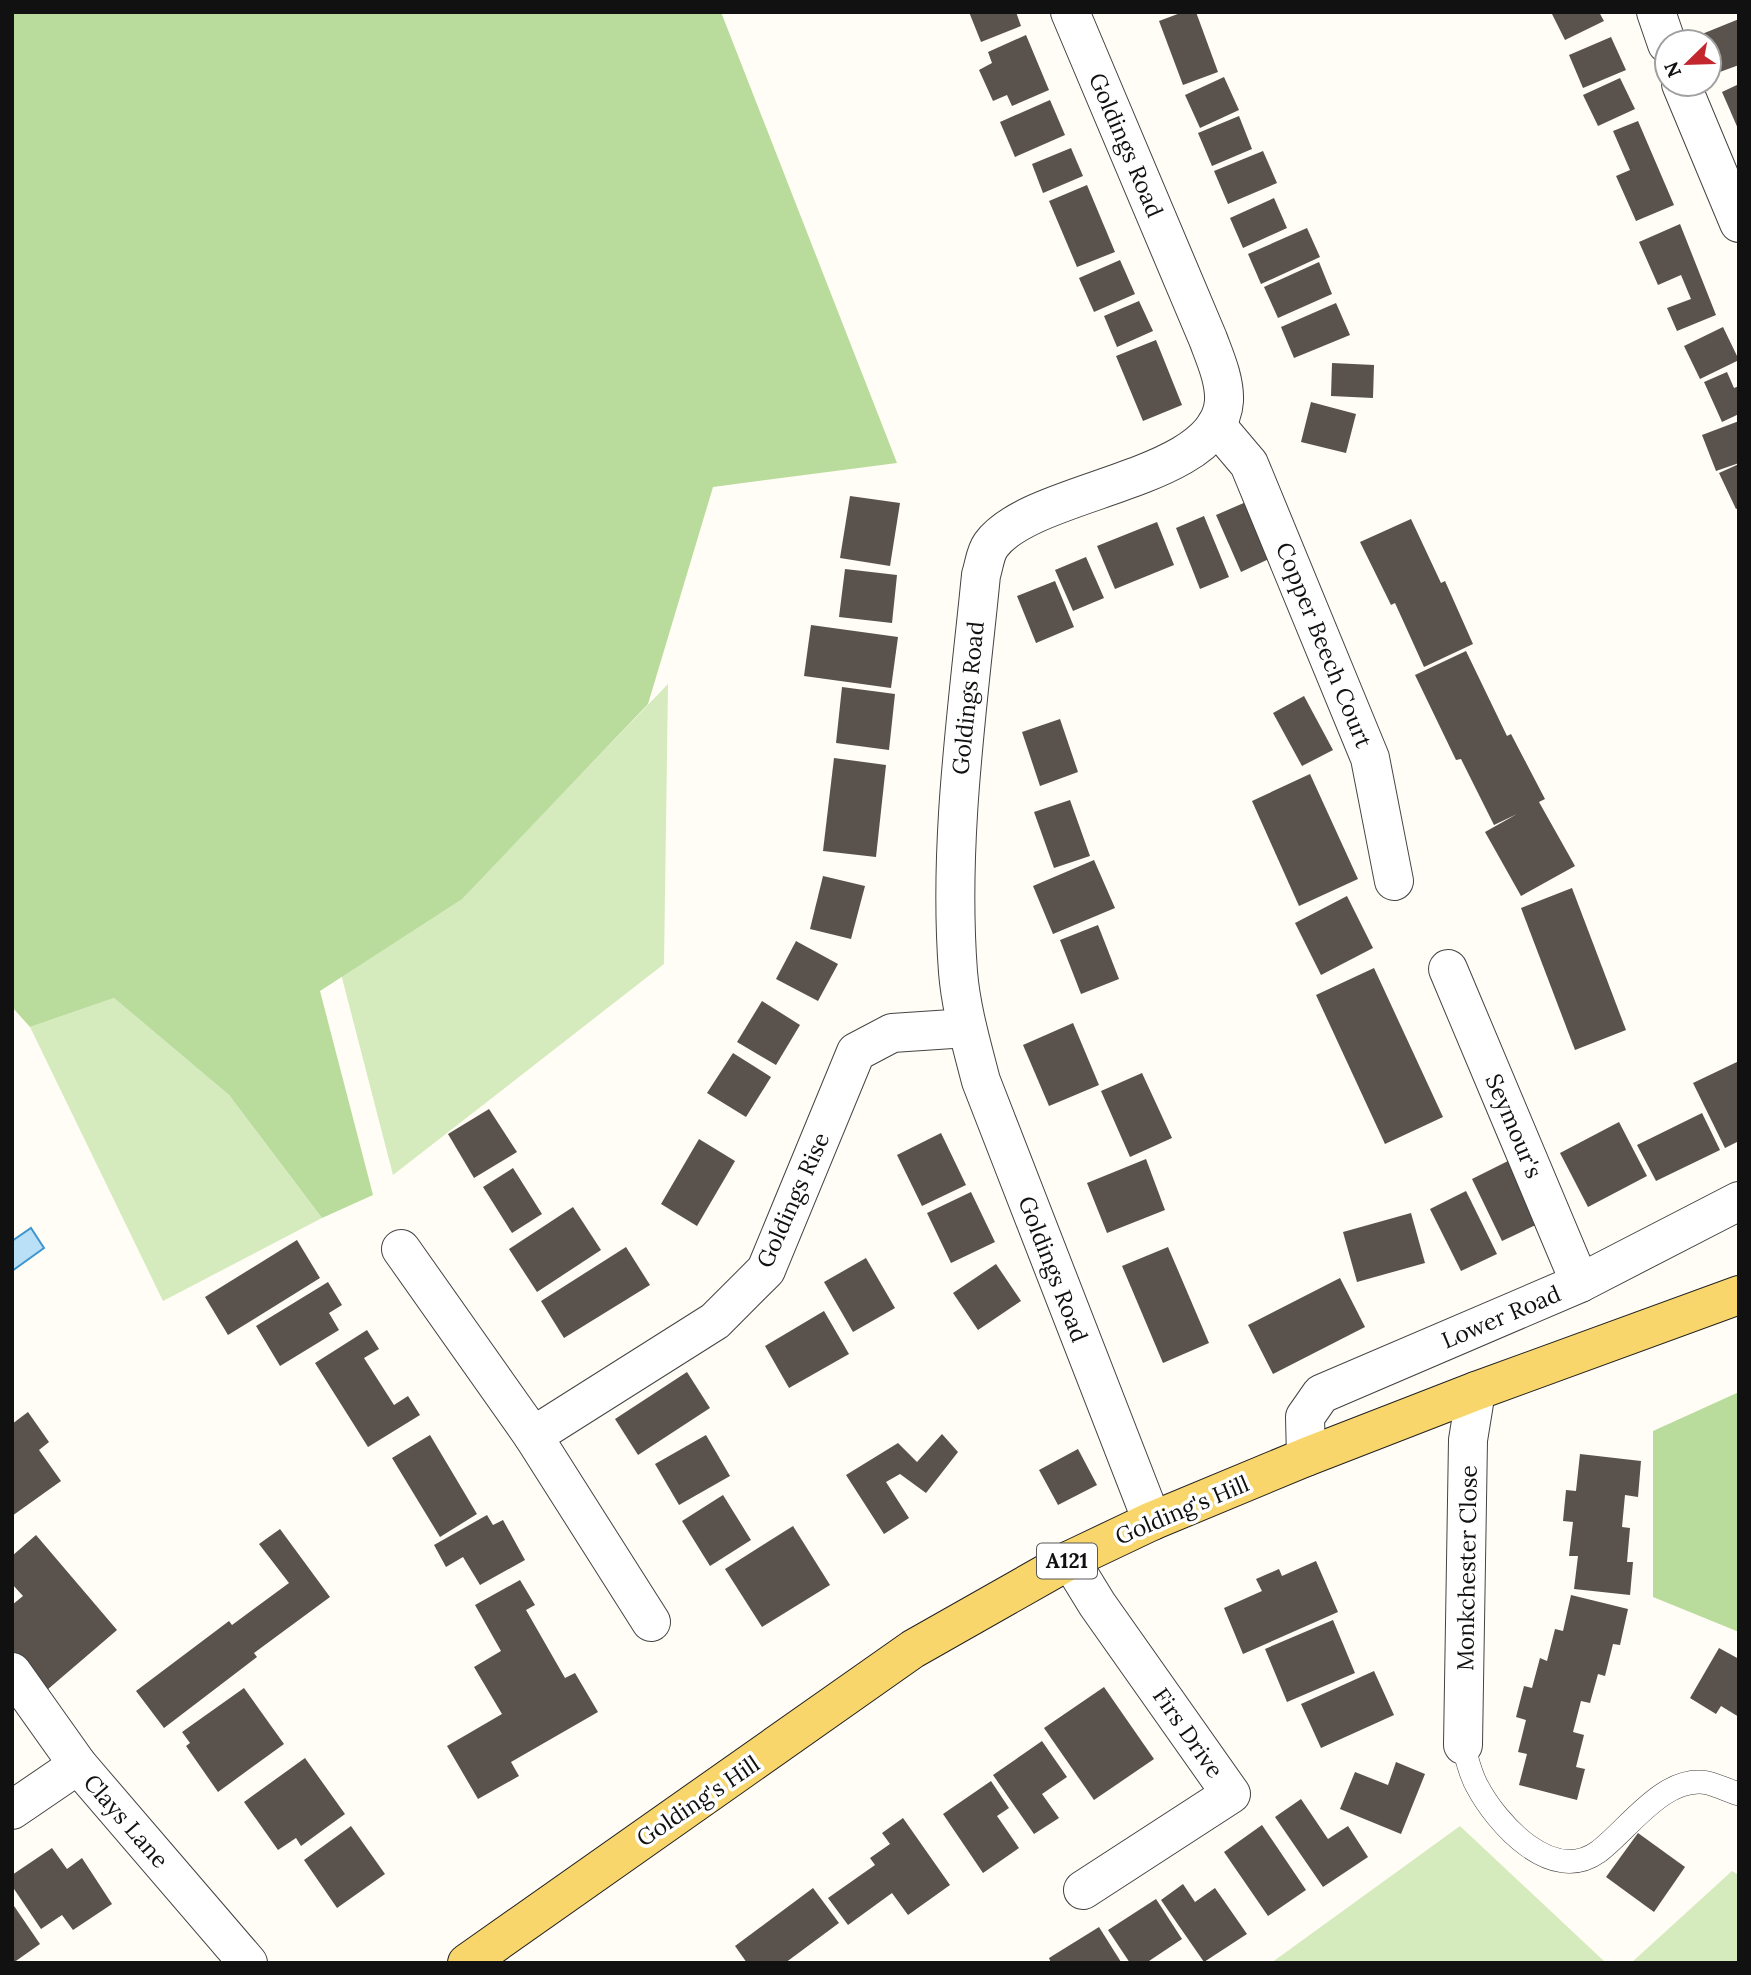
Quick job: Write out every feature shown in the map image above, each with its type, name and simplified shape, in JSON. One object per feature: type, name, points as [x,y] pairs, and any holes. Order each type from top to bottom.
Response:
[{"type":"main road","name":"Golding's Hill","points":[[467,1963],[913,1649],[1070,1560],[1152,1521],[1306,1457],[1476,1391],[1739,1295]]},
{"type":"street","name":"Goldings Road","points":[[1070,12],[1208,339],[1220,375],[1224,402],[1216,425],[1199,445],[1175,460],[1005,530],[989,547],[981,575],[957,813],[958,974],[967,1028],[981,1081],[1152,1521]]},
{"type":"street","points":[[1687,98],[1739,223]]},
{"type":"street","name":"Copper Beech Court","points":[[1216,425],[1249,464],[1370,758],[1394,881]]},
{"type":"street","name":"Seymour's","points":[[1448,969],[1580,1283]]},
{"type":"street","name":"Goldings Rise","points":[[533,1436],[715,1321],[766,1270],[856,1052],[892,1034],[967,1028]]},
{"type":"street","name":"Lower Road","points":[[1306,1457],[1305,1417],[1321,1394],[1580,1283],[1739,1201]]},
{"type":"street","points":[[401,1249],[533,1436],[651,1622]]},
{"type":"street","name":"Monkchester Close","points":[[1463,1745],[1468,1440],[1476,1391]]},
{"type":"street","name":"Firs Drive","points":[[1070,1560],[1097,1604],[1231,1794],[1083,1890]]},
{"type":"street","name":"Clays Lane","points":[[12,1672],[78,1765],[248,1963]]},
{"type":"street","points":[[12,1811],[78,1765]]},
{"type":"lane","points":[[1463,1745],[1476,1785],[1504,1825],[1542,1855],[1574,1862],[1598,1852],[1642,1809],[1683,1785],[1706,1783],[1739,1794]]},
{"type":"green space","points":[[12,12],[721,12],[897,463],[713,487],[648,704],[462,899],[320,991],[373,1195],[322,1218],[229,1095],[114,998],[30,1027],[12,1007]]},
{"type":"green space","points":[[668,684],[664,964],[393,1175],[340,970],[481,878]]},
{"type":"green space","points":[[114,998],[229,1095],[322,1218],[163,1301],[30,1027]]},
{"type":"green space","points":[[1739,1392],[1739,1632],[1653,1597],[1653,1431]]},
{"type":"green space","points":[[1460,1826],[1606,1963],[1271,1963]]},
{"type":"green space","points":[[1732,1871],[1739,1875],[1739,1963],[1631,1963]]},
{"type":"water","points":[[31,1228],[44,1248],[12,1271],[12,1241]]},
{"type":"building","points":[[969,12],[1016,12],[1021,26],[981,42]]},
{"type":"building","points":[[1183,12],[1196,12],[1218,72],[1183,85],[1159,21]]},
{"type":"building","points":[[1551,12],[1599,12],[1604,21],[1565,40]]},
{"type":"building","points":[[1739,19],[1739,65],[1723,71],[1723,28],[1717,28]]},
{"type":"building","points":[[1026,35],[1049,90],[1012,106],[1007,95],[993,101],[979,70],[992,63],[988,52]]},
{"type":"building","points":[[1611,37],[1626,70],[1583,88],[1569,55]]},
{"type":"building","points":[[1224,77],[1239,110],[1200,128],[1185,95]]},
{"type":"building","points":[[1620,78],[1635,109],[1598,126],[1583,95]]},
{"type":"building","points":[[1739,84],[1739,131],[1723,94],[1723,92]]},
{"type":"building","points":[[1050,100],[1065,135],[1015,157],[1000,122]]},
{"type":"building","points":[[1239,116],[1252,149],[1212,166],[1198,133]]},
{"type":"building","points":[[1638,121],[1674,205],[1636,221],[1616,176],[1630,170],[1613,131]]},
{"type":"building","points":[[1071,148],[1083,176],[1043,193],[1032,164]]},
{"type":"building","points":[[1263,151],[1277,183],[1228,204],[1214,171]]},
{"type":"building","points":[[1087,185],[1115,252],[1077,267],[1049,201]]},
{"type":"building","points":[[1274,198],[1287,228],[1243,248],[1230,218]]},
{"type":"building","points":[[1680,224],[1716,315],[1677,331],[1667,308],[1691,299],[1681,275],[1658,285],[1639,242]]},
{"type":"building","points":[[1307,228],[1320,257],[1261,284],[1248,254]]},
{"type":"building","points":[[1120,260],[1135,294],[1094,312],[1079,278]]},
{"type":"building","points":[[1319,262],[1332,294],[1278,318],[1264,287]]},
{"type":"building","points":[[1139,301],[1153,331],[1117,347],[1104,316]]},
{"type":"building","points":[[1336,303],[1350,335],[1294,358],[1281,327]]},
{"type":"building","points":[[1723,327],[1739,360],[1700,379],[1684,346]]},
{"type":"building","points":[[1156,340],[1182,405],[1143,421],[1116,356]]},
{"type":"building","points":[[1332,363],[1374,365],[1373,398],[1331,396]]},
{"type":"building","points":[[1727,372],[1734,388],[1739,386],[1739,414],[1722,422],[1704,382]]},
{"type":"building","points":[[1311,402],[1356,414],[1346,453],[1301,442]]},
{"type":"building","points":[[1739,421],[1739,463],[1716,471],[1702,435]]},
{"type":"building","points":[[1739,464],[1739,508],[1736,509],[1719,473]]},
{"type":"building","points":[[850,496],[900,503],[890,566],[840,558]]},
{"type":"building","points":[[1246,502],[1271,558],[1241,572],[1216,515]]},
{"type":"building","points":[[1204,516],[1229,577],[1200,589],[1176,528]]},
{"type":"building","points":[[1411,519],[1441,583],[1445,581],[1473,644],[1424,667],[1395,603],[1391,605],[1360,542]]},
{"type":"building","points":[[1157,522],[1174,565],[1115,589],[1097,546]]},
{"type":"building","points":[[1086,557],[1104,598],[1073,611],[1055,570]]},
{"type":"building","points":[[845,569],[897,575],[892,623],[839,617]]},
{"type":"building","points":[[1055,581],[1074,627],[1036,643],[1017,596]]},
{"type":"building","points":[[811,625],[898,637],[891,688],[804,676]]},
{"type":"building","points":[[1466,651],[1507,736],[1511,734],[1545,799],[1539,802],[1575,866],[1521,896],[1485,832],[1517,814],[1494,825],[1461,759],[1456,760],[1415,675]]},
{"type":"building","points":[[842,687],[895,694],[889,750],[836,743]]},
{"type":"building","points":[[1304,696],[1333,750],[1302,766],[1273,713]]},
{"type":"building","points":[[1060,719],[1078,772],[1040,786],[1022,732]]},
{"type":"building","points":[[834,758],[886,765],[876,857],[823,851]]},
{"type":"building","points":[[1310,774],[1358,879],[1299,906],[1252,801]]},
{"type":"building","points":[[1070,800],[1090,856],[1054,868],[1034,812]]},
{"type":"building","points":[[1094,860],[1115,908],[1053,934],[1033,886]]},
{"type":"building","points":[[823,876],[865,886],[851,939],[810,929]]},
{"type":"building","points":[[1572,888],[1626,1030],[1575,1050],[1521,908]]},
{"type":"building","points":[[1347,896],[1373,948],[1321,975],[1295,923]]},
{"type":"building","points":[[1098,925],[1119,979],[1081,994],[1060,940]]},
{"type":"building","points":[[796,941],[838,964],[818,1001],[776,979]]},
{"type":"building","points":[[1374,968],[1443,1117],[1385,1144],[1316,995]]},
{"type":"building","points":[[762,1001],[800,1025],[776,1065],[737,1042]]},
{"type":"building","points":[[1073,1023],[1099,1085],[1049,1106],[1023,1045]]},
{"type":"building","points":[[733,1053],[771,1077],[746,1117],[707,1093]]},
{"type":"building","points":[[1739,1061],[1739,1141],[1725,1148],[1693,1083]]},
{"type":"building","points":[[1142,1073],[1172,1138],[1130,1157],[1101,1091]]},
{"type":"building","points":[[489,1109],[517,1152],[474,1178],[448,1134]]},
{"type":"building","points":[[1702,1113],[1720,1150],[1656,1181],[1637,1145]]},
{"type":"building","points":[[1619,1122],[1647,1176],[1588,1207],[1560,1153]]},
{"type":"building","points":[[941,1133],[966,1185],[922,1206],[897,1155]]},
{"type":"building","points":[[699,1139],[735,1161],[697,1226],[661,1204]]},
{"type":"building","points":[[1146,1159],[1165,1210],[1107,1233],[1087,1183]]},
{"type":"building","points":[[1510,1160],[1540,1223],[1502,1241],[1472,1179]]},
{"type":"building","points":[[513,1168],[542,1214],[512,1233],[483,1187]]},
{"type":"building","points":[[1466,1191],[1497,1254],[1461,1271],[1430,1209]]},
{"type":"building","points":[[971,1192],[995,1242],[951,1263],[927,1213]]},
{"type":"building","points":[[573,1207],[601,1250],[537,1292],[509,1249]]},
{"type":"building","points":[[1411,1213],[1425,1263],[1357,1282],[1343,1232]]},
{"type":"building","points":[[297,1240],[320,1278],[228,1335],[205,1297]]},
{"type":"building","points":[[626,1247],[650,1285],[564,1338],[541,1301]]},
{"type":"building","points":[[1168,1247],[1209,1343],[1163,1363],[1122,1266]]},
{"type":"building","points":[[866,1258],[895,1308],[853,1332],[824,1282]]},
{"type":"building","points":[[996,1264],[1021,1301],[978,1330],[953,1293]]},
{"type":"building","points":[[1340,1278],[1365,1327],[1273,1374],[1248,1325]]},
{"type":"building","points":[[328,1282],[342,1305],[329,1313],[339,1330],[280,1366],[256,1326]]},
{"type":"building","points":[[824,1311],[849,1354],[789,1388],[765,1346]]},
{"type":"building","points":[[367,1330],[379,1349],[364,1358],[394,1405],[408,1396],[420,1415],[368,1447],[315,1363]]},
{"type":"building","points":[[687,1372],[710,1408],[638,1455],[615,1419]]},
{"type":"building","points":[[28,1412],[49,1442],[39,1450],[61,1481],[12,1516],[12,1424]]},
{"type":"building","points":[[942,1434],[958,1452],[926,1493],[900,1474],[886,1482],[909,1518],[884,1534],[846,1475],[898,1443],[917,1462]]},
{"type":"building","points":[[430,1435],[477,1514],[440,1537],[392,1458]]},
{"type":"building","points":[[706,1435],[730,1476],[679,1505],[655,1464]]},
{"type":"building","points":[[1078,1449],[1097,1485],[1058,1505],[1039,1470]]},
{"type":"building","points":[[1580,1454],[1641,1461],[1638,1497],[1625,1495],[1622,1527],[1630,1528],[1627,1562],[1633,1562],[1630,1595],[1574,1589],[1578,1556],[1569,1556],[1573,1522],[1563,1521],[1566,1490],[1576,1491]]},
{"type":"building","points":[[723,1495],[751,1540],[710,1566],[682,1521]]},
{"type":"building","points":[[487,1515],[493,1525],[503,1520],[525,1560],[480,1585],[463,1557],[446,1567],[434,1545]]},
{"type":"building","points":[[793,1526],[830,1585],[762,1627],[725,1569]]},
{"type":"building","points":[[280,1529],[330,1597],[254,1653],[257,1657],[164,1728],[136,1691],[229,1621],[232,1625],[289,1583],[259,1544]]},
{"type":"building","points":[[36,1535],[117,1630],[47,1690],[12,1650],[12,1605],[23,1596],[12,1584],[12,1556]]},
{"type":"building","points":[[1316,1561],[1338,1612],[1243,1654],[1224,1608],[1262,1591],[1256,1579],[1279,1569],[1282,1576]]},
{"type":"building","points":[[520,1580],[535,1605],[526,1610],[565,1678],[575,1673],[598,1712],[511,1762],[519,1776],[478,1799],[447,1746],[502,1714],[474,1667],[501,1651],[475,1605]]},
{"type":"building","points":[[1571,1595],[1628,1609],[1620,1645],[1613,1644],[1605,1676],[1598,1674],[1590,1703],[1581,1701],[1573,1732],[1584,1735],[1576,1767],[1585,1769],[1577,1800],[1519,1785],[1527,1754],[1518,1752],[1526,1720],[1516,1717],[1524,1686],[1532,1688],[1540,1658],[1547,1661],[1555,1629],[1563,1631]]},
{"type":"building","points":[[1333,1620],[1355,1673],[1287,1702],[1265,1649]]},
{"type":"building","points":[[1719,1648],[1739,1659],[1739,1717],[1721,1706],[1716,1714],[1690,1698]]},
{"type":"building","points":[[1374,1671],[1394,1715],[1321,1748],[1301,1704]]},
{"type":"building","points":[[1104,1687],[1154,1759],[1094,1800],[1044,1728]]},
{"type":"building","points":[[244,1688],[284,1744],[218,1792],[186,1746],[190,1743],[182,1732]]},
{"type":"building","points":[[1042,1741],[1067,1777],[1042,1794],[1059,1818],[1034,1834],[993,1775]]},
{"type":"building","points":[[305,1758],[345,1814],[301,1846],[296,1838],[278,1850],[244,1802]]},
{"type":"building","points":[[1396,1762],[1425,1774],[1401,1834],[1340,1809],[1355,1772],[1388,1785]]},
{"type":"building","points":[[991,1781],[1009,1808],[997,1816],[1019,1848],[983,1873],[943,1814]]},
{"type":"building","points":[[1301,1799],[1328,1839],[1348,1826],[1368,1857],[1323,1887],[1275,1817]]},
{"type":"building","points":[[903,1818],[950,1885],[908,1915],[892,1893],[848,1925],[828,1898],[875,1865],[870,1858],[890,1844],[882,1833]]},
{"type":"building","points":[[1262,1825],[1306,1890],[1268,1916],[1224,1852]]},
{"type":"building","points":[[351,1826],[385,1874],[337,1908],[304,1860]]},
{"type":"building","points":[[1638,1833],[1685,1867],[1654,1912],[1606,1877]]},
{"type":"building","points":[[52,1848],[67,1869],[82,1858],[112,1904],[73,1930],[62,1915],[41,1929],[12,1886],[12,1875]]},
{"type":"building","points":[[1183,1884],[1195,1902],[1215,1888],[1247,1934],[1204,1962],[1161,1900]]},
{"type":"building","points":[[813,1888],[839,1923],[785,1963],[747,1963],[735,1946]]},
{"type":"building","points":[[1156,1899],[1182,1939],[1146,1963],[1130,1963],[1108,1930]]},
{"type":"building","points":[[12,1903],[40,1944],[13,1963],[12,1963]]},
{"type":"building","points":[[1099,1927],[1121,1962],[1051,1963],[1049,1958]]}]
